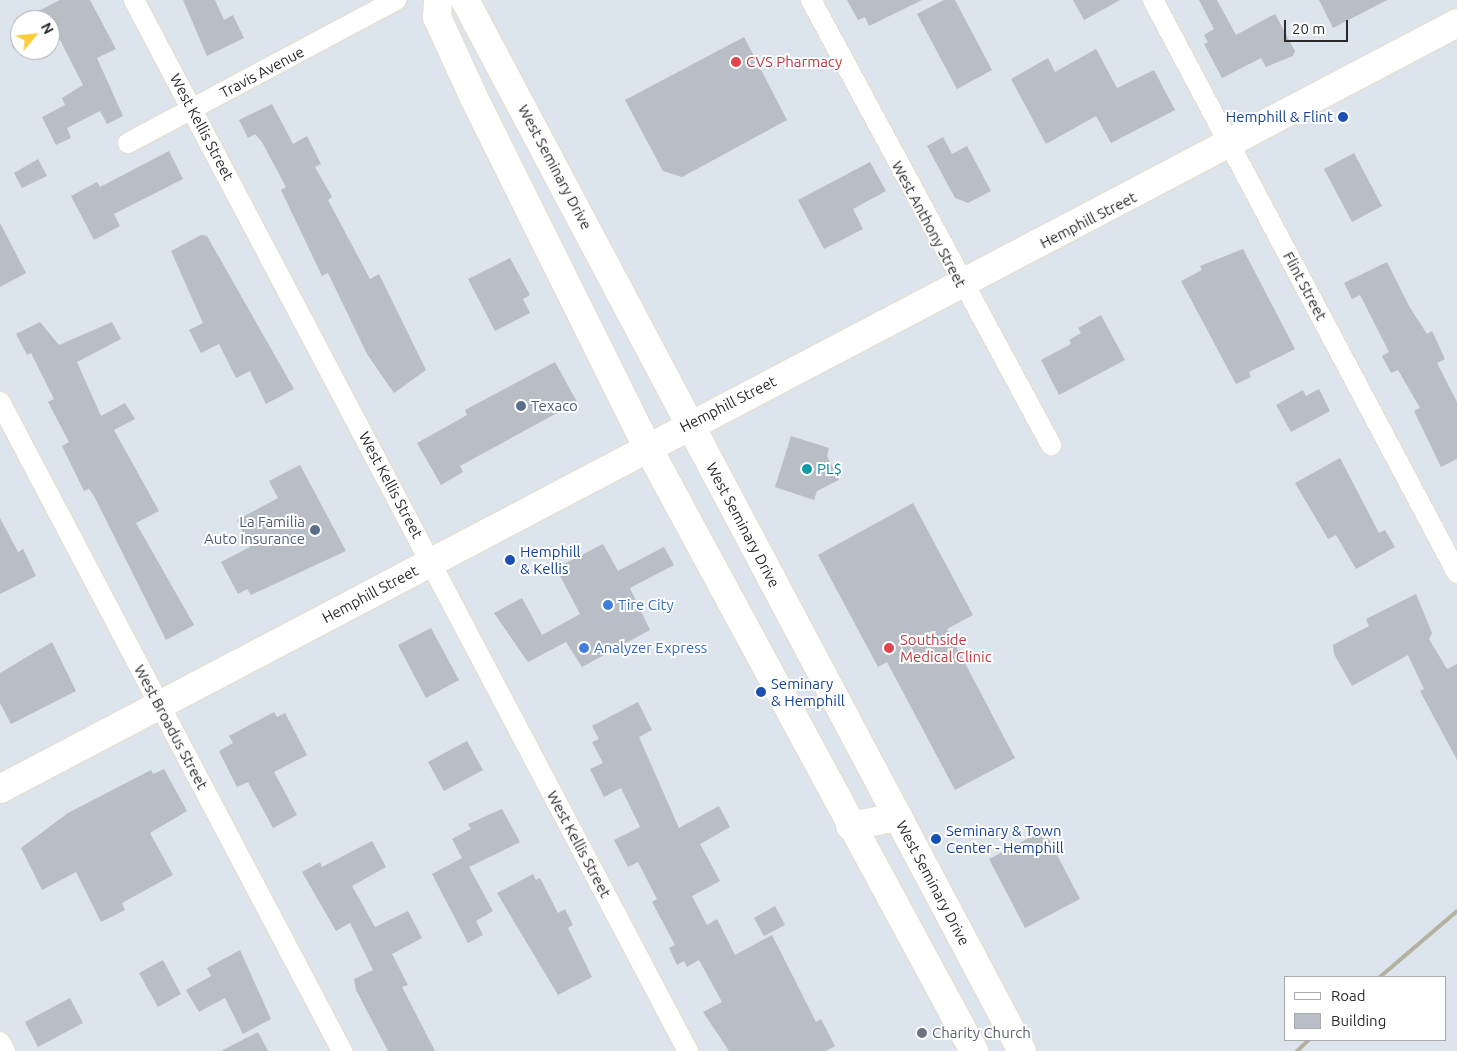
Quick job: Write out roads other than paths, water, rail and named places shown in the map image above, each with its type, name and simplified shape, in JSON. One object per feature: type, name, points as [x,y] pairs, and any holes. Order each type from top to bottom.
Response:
[{"type":"main road","points":[[438,0],[437,17],[474,98],[647,446],[850,826],[974,1051]]},
{"type":"main road","name":"West Seminary Drive","points":[[464,0],[1022,1051]]},
{"type":"main road","name":"Hemphill Street","points":[[0,788],[431,562],[689,424],[962,286],[1457,23]]},
{"type":"main road","points":[[850,826],[898,817]]},
{"type":"street","name":"West Kellis Street","points":[[134,0],[688,1051]]},
{"type":"street","name":"Travis Avenue","points":[[128,143],[396,0]]},
{"type":"street","name":"West Anthony Street","points":[[811,0],[962,286],[1051,445]]},
{"type":"street","name":"Flint Street","points":[[1154,0],[1457,573]]},
{"type":"street","name":"West Broadus Street","points":[[0,402],[342,1051]]},
{"type":"street","points":[[0,1042],[4,1051]]},
{"type":"railway","points":[[1381,976],[1457,911]]},
{"type":"railway","points":[[1297,1051],[1308,1041]]},
{"type":"place","name":"CVS Pharmacy","points":[[736,62]]},
{"type":"place","name":"Hemphill & Flint","points":[[1343,117]]},
{"type":"place","name":"Texaco","points":[[521,406]]},
{"type":"place","name":"PL$","points":[[807,469]]},
{"type":"place","name":"La Familia Auto Insurance","points":[[315,530]]},
{"type":"place","name":"Hemphill & Kellis","points":[[510,560]]},
{"type":"place","name":"Tire City","points":[[608,605]]},
{"type":"place","name":"Analyzer Express","points":[[584,648]]},
{"type":"place","name":"Southside Medical Clinic","points":[[889,648]]},
{"type":"place","name":"Seminary & Hemphill","points":[[761,692]]},
{"type":"place","name":"Seminary & Town Center - Hemphill","points":[[936,839]]},
{"type":"place","name":"Charity Church","points":[[922,1033]]}]
